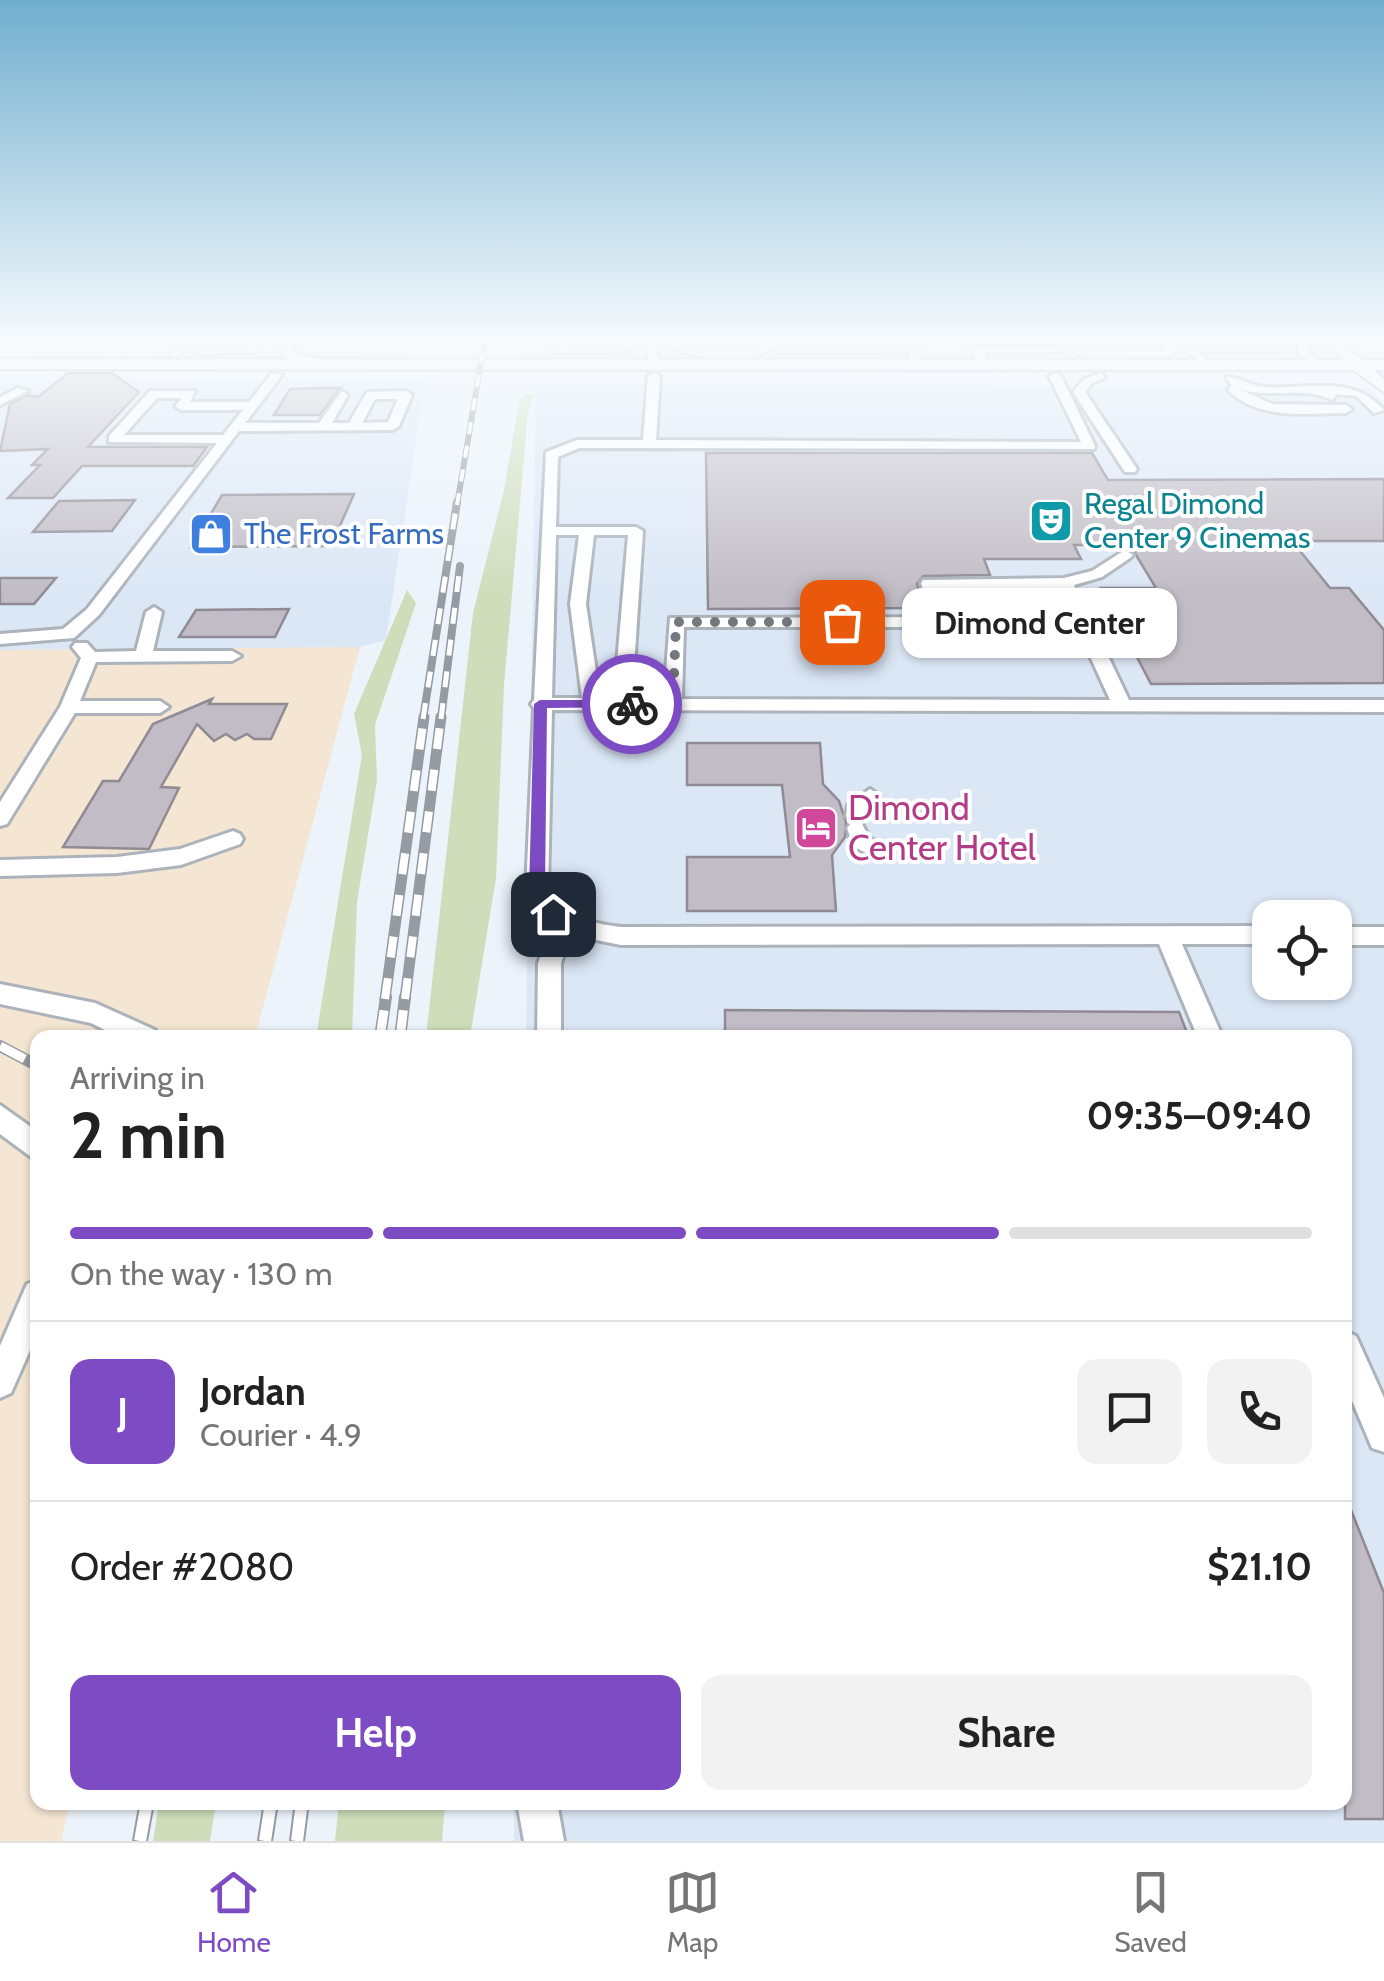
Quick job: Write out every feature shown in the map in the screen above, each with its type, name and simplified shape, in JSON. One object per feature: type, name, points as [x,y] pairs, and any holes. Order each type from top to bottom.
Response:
[{"type":"street","points":[[127,425],[114,439],[354,426]]},
{"type":"street","points":[[0,639],[68,634],[93,612],[240,425]]},
{"type":"street","points":[[649,443],[650,425]]},
{"type":"street","points":[[1081,425],[1089,446],[577,444],[551,455],[540,704],[537,891],[553,914],[566,924],[582,931],[622,936],[1252,936]]},
{"type":"street","points":[[1100,425],[1130,469]]},
{"type":"street","points":[[548,531],[636,531],[623,704]]},
{"type":"street","points":[[586,531],[578,604],[592,704]]},
{"type":"street","points":[[673,704],[676,622],[942,622],[929,583],[1065,583],[1097,574],[1125,555]]},
{"type":"street","points":[[1065,583],[1122,705]]},
{"type":"street","points":[[143,656],[154,612]]},
{"type":"street","points":[[68,634],[90,657],[232,656]]},
{"type":"street","points":[[0,819],[70,707],[90,657]]},
{"type":"street","points":[[540,704],[1384,706]]},
{"type":"street","points":[[70,707],[160,707]]},
{"type":"street","points":[[870,796],[854,810],[860,840],[879,852]]},
{"type":"street","points":[[0,868],[133,863],[181,857],[233,839]]},
{"type":"street","points":[[548,1030],[550,955],[555,936],[566,924]]},
{"type":"street","points":[[1166,935],[1208,1030]]},
{"type":"street","points":[[1352,936],[1384,936]]},
{"type":"street","points":[[0,994],[95,1012],[130,1030]]},
{"type":"street","points":[[1,1122],[30,1143]]},
{"type":"street","points":[[0,1382],[30,1313]]},
{"type":"street","points":[[1352,1362],[1384,1436]]},
{"type":"street","points":[[538,1810],[544,1841]]},
{"type":"shaded area","points":[[0,425],[418,425],[386,640],[360,647],[0,650]]},
{"type":"shaded area","points":[[535,425],[1384,425],[1384,1841],[514,1841],[514,1810],[1352,1810],[1352,1030],[526,1030]]},
{"type":"shaded area","points":[[360,647],[257,1030],[30,1030],[30,1810],[68,1810],[61,1841],[0,1841],[0,650]]},
{"type":"green space","points":[[515,425],[527,425],[504,685],[496,878],[471,1030],[427,1030],[473,613],[504,490]]},
{"type":"green space","points":[[407,590],[416,603],[375,725],[377,780],[357,902],[352,1030],[317,1030],[362,755],[354,714]]},
{"type":"green space","points":[[158,1810],[215,1810],[210,1841],[153,1841]]},
{"type":"green space","points":[[338,1810],[444,1810],[442,1841],[335,1841]]},
{"type":"building","points":[[6,425],[108,425],[88,447],[207,447],[193,466],[82,466],[53,498],[8,498],[40,465],[32,465],[48,449],[0,451]]},
{"type":"building","points":[[706,453],[1092,453],[1108,480],[1384,479],[1384,541],[1292,541],[1330,588],[1349,588],[1384,630],[1384,683],[1151,684],[1101,588],[1156,588],[1130,545],[1074,545],[1081,559],[984,559],[990,575],[923,576],[917,584],[925,608],[708,609]]},
{"type":"building","points":[[354,494],[331,546],[191,547],[222,495]]},
{"type":"building","points":[[135,500],[112,531],[33,532],[59,501]]},
{"type":"building","points":[[0,578],[56,578],[34,604],[0,604]]},
{"type":"building","points":[[289,609],[275,637],[179,637],[196,610]]},
{"type":"building","points":[[212,699],[209,704],[287,704],[271,739],[254,739],[247,734],[235,740],[226,734],[214,741],[197,724],[161,787],[179,788],[149,849],[63,847],[103,781],[119,781],[153,724]]},
{"type":"building","name":"Dimond Center Hotel","points":[[687,743],[820,743],[823,784],[839,801],[846,822],[845,837],[832,855],[836,911],[687,911],[687,857],[790,857],[782,785],[687,785]]},
{"type":"building","points":[[725,1010],[1179,1012],[1186,1030],[725,1030]]},
{"type":"building","points":[[1352,1513],[1384,1593],[1384,1819],[1345,1819],[1345,1810],[1352,1810]]},
{"type":"railway","points":[[457,505],[471,425]]},
{"type":"railway","points":[[423,719],[457,502]]},
{"type":"railway","points":[[441,719],[460,566]]},
{"type":"railway","points":[[385,999],[424,717]]},
{"type":"railway","points":[[405,999],[441,717]]},
{"type":"railway","points":[[381,1030],[386,997]]},
{"type":"railway","points":[[401,1030],[405,997]]},
{"type":"railway","points":[[0,1046],[30,1062]]},
{"type":"railway","points":[[140,1841],[146,1810]]},
{"type":"railway","points":[[265,1841],[270,1810]]},
{"type":"railway","points":[[297,1841],[301,1810]]},
{"type":"way so far","points":[[632,704],[673,704],[676,622],[842,622]]},
{"type":"place","name":"Regal Dimond Center 9 Cinemas","points":[[1051,521]]},
{"type":"place","name":"The Frost Farms","points":[[211,534]]},
{"type":"place","name":"Dimond Center","points":[[842,622]]},
{"type":"place","name":"Dimond Center Hotel","points":[[816,828]]},
{"type":"route","points":[[553,914],[537,891],[540,704],[632,704]]}]
